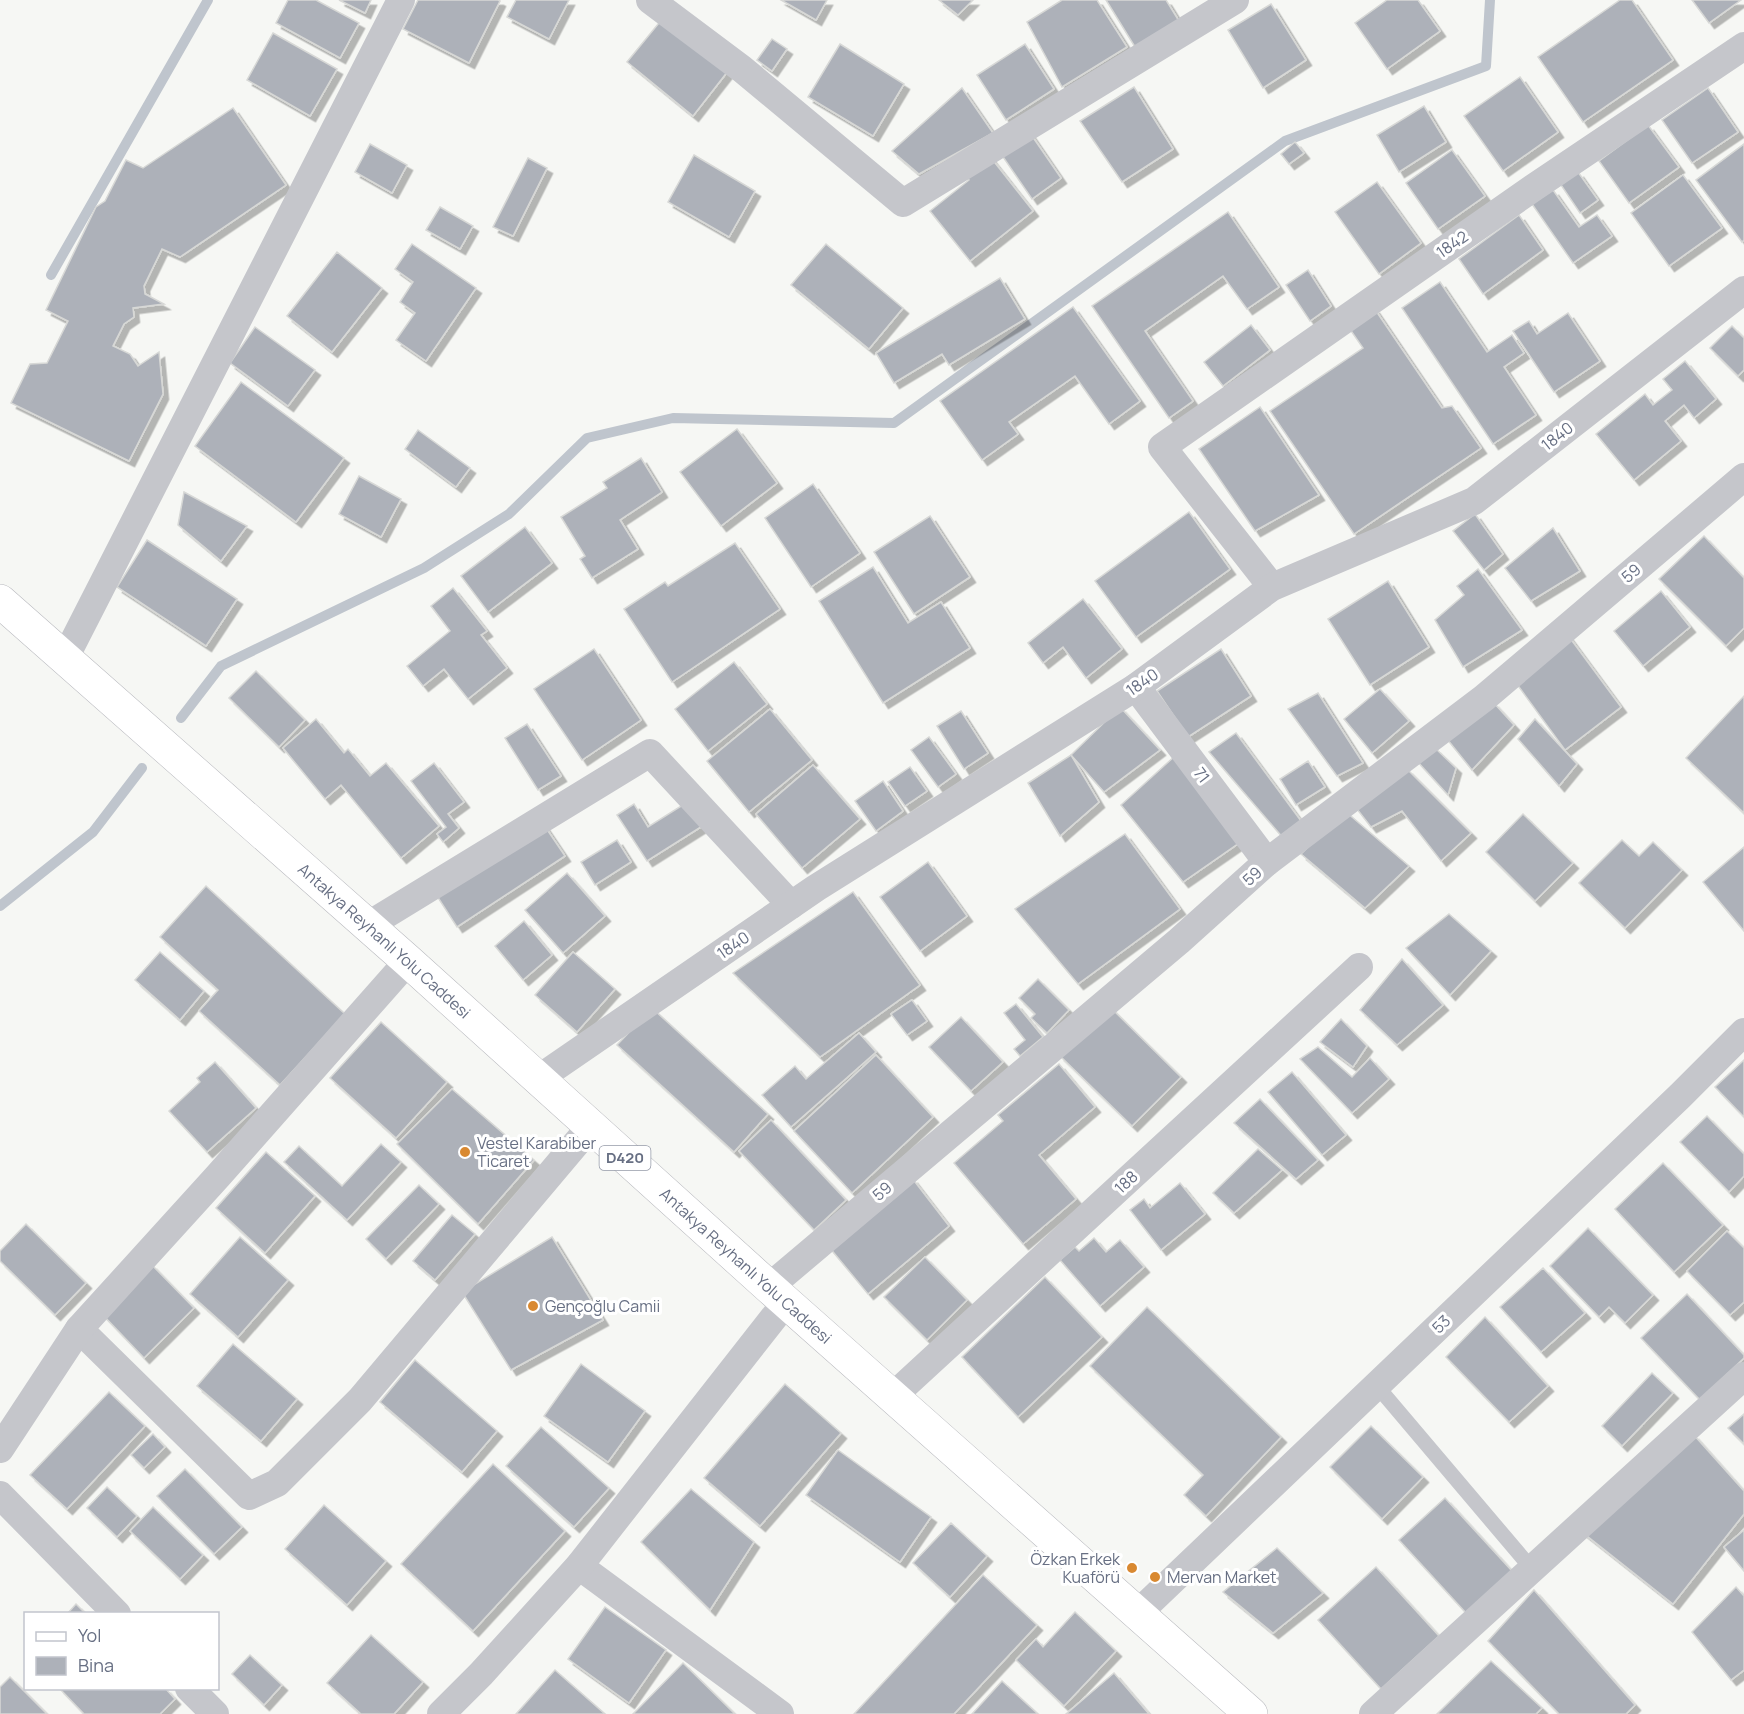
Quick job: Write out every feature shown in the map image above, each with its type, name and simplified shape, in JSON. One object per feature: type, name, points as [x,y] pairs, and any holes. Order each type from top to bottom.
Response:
[{"type":"main road","name":"Antakya Reyhanlı Yolu Caddesi","points":[[5,614],[65,658],[1251,1714]]},
{"type":"street","points":[[65,658],[330,135],[401,0]]},
{"type":"street","points":[[650,0],[742,69],[903,203],[1235,0]]},
{"type":"street","name":"1842","points":[[1272,587],[1162,447],[1533,188],[1744,46]]},
{"type":"street","name":"1840","points":[[538,1079],[791,905],[1136,687],[1272,587],[1474,501],[1744,290]]},
{"type":"street","name":"59","points":[[441,1714],[481,1674],[579,1566],[778,1294],[1267,862],[1484,698],[1744,477]]},
{"type":"street","name":"71","points":[[1136,687],[1267,862]]},
{"type":"street","points":[[367,926],[650,753],[791,905]]},
{"type":"street","points":[[0,1449],[79,1329],[408,961]]},
{"type":"street","name":"188","points":[[892,1396],[1359,967]]},
{"type":"street","name":"53","points":[[1137,1614],[1680,1096],[1744,1032]]},
{"type":"street","points":[[79,1329],[249,1496],[277,1483],[360,1400],[590,1127]]},
{"type":"street","points":[[1373,1714],[1744,1376]]},
{"type":"street","points":[[0,1495],[115,1612]]},
{"type":"street","points":[[579,1566],[780,1714]]},
{"type":"street","points":[[190,1690],[215,1714]]},
{"type":"lane","points":[[1377,1386],[1532,1569]]},
{"type":"building","points":[[288,0],[316,0],[359,23],[340,58],[276,23]]},
{"type":"building","points":[[339,0],[371,0],[365,13]]},
{"type":"building","points":[[418,0],[500,1],[469,63],[403,29]]},
{"type":"building","points":[[516,0],[569,0],[549,39],[507,17]]},
{"type":"building","points":[[781,0],[827,0],[816,20]]},
{"type":"building","points":[[939,0],[973,0],[958,15]]},
{"type":"building","points":[[1062,0],[1097,0],[1127,47],[1062,87],[1027,22]]},
{"type":"building","points":[[1106,0],[1166,0],[1179,21],[1135,47]]},
{"type":"building","points":[[1387,0],[1418,0],[1440,31],[1387,69],[1355,23]]},
{"type":"building","points":[[1620,0],[1632,0],[1673,60],[1583,122],[1538,57]]},
{"type":"building","points":[[1692,0],[1741,0],[1709,23]]},
{"type":"building","points":[[1271,4],[1306,60],[1263,88],[1228,30]]},
{"type":"building","points":[[663,18],[728,71],[693,116],[627,62]]},
{"type":"building","points":[[273,33],[337,69],[310,116],[247,80]]},
{"type":"building","points":[[772,39],[787,49],[772,71],[757,60]]},
{"type":"building","points":[[840,44],[904,84],[873,136],[808,97]]},
{"type":"building","points":[[1025,44],[1054,89],[1006,120],[977,75]]},
{"type":"building","points":[[1520,77],[1558,132],[1503,171],[1464,116]]},
{"type":"building","points":[[1134,87],[1173,149],[1122,182],[1080,121]]},
{"type":"building","points":[[962,88],[993,133],[919,174],[892,151]]},
{"type":"building","points":[[1708,88],[1738,132],[1692,163],[1662,120]]},
{"type":"building","points":[[1424,106],[1446,142],[1399,172],[1377,135]]},
{"type":"building","points":[[233,108],[286,185],[180,257],[162,249],[144,286],[145,294],[164,304],[133,308],[134,317],[124,324],[113,346],[130,354],[138,366],[159,352],[163,394],[129,461],[11,403],[30,364],[47,363],[68,321],[46,310],[96,207],[105,201],[126,160],[143,168]]},
{"type":"building","points":[[1648,125],[1679,167],[1629,203],[1599,161]]},
{"type":"building","points":[[1030,133],[1061,178],[1032,199],[1001,154]]},
{"type":"building","points":[[1295,142],[1304,153],[1289,164],[1281,154]]},
{"type":"building","points":[[370,144],[407,165],[392,193],[355,172]]},
{"type":"building","points":[[1744,144],[1744,240],[1742,242],[1696,180]]},
{"type":"building","points":[[1452,150],[1485,196],[1438,229],[1406,183]]},
{"type":"building","points":[[988,154],[1033,211],[970,261],[930,211],[969,180],[963,174]]},
{"type":"building","points":[[694,155],[755,191],[729,237],[668,202]]},
{"type":"building","points":[[528,158],[547,168],[513,236],[493,227]]},
{"type":"building","points":[[1578,172],[1598,200],[1580,213],[1561,185]]},
{"type":"building","points":[[1683,175],[1722,228],[1669,266],[1631,213]]},
{"type":"building","points":[[1377,182],[1421,243],[1379,274],[1335,212]]},
{"type":"building","points":[[1553,190],[1579,227],[1597,215],[1612,236],[1573,263],[1532,204]]},
{"type":"building","points":[[440,207],[473,226],[460,249],[426,230]]},
{"type":"building","points":[[1228,212],[1279,287],[1247,309],[1223,276],[1145,331],[1193,401],[1169,418],[1092,306]]},
{"type":"building","points":[[1519,215],[1543,250],[1483,294],[1459,259]]},
{"type":"building","points":[[412,244],[476,288],[426,361],[396,340],[415,313],[400,302],[413,282],[395,269]]},
{"type":"building","points":[[826,244],[903,308],[869,349],[791,285]]},
{"type":"building","points":[[337,252],[382,288],[332,352],[287,316]]},
{"type":"building","points":[[1308,270],[1331,306],[1310,321],[1286,285]]},
{"type":"building","points":[[1000,278],[1025,319],[949,365],[942,354],[894,383],[876,353]]},
{"type":"building","points":[[1440,282],[1487,352],[1512,335],[1524,353],[1504,367],[1536,415],[1493,444],[1402,308]]},
{"type":"building","points":[[1073,307],[1140,401],[1109,424],[1075,376],[1009,422],[1018,434],[982,460],[940,401]]},
{"type":"building","points":[[1374,308],[1442,408],[1452,406],[1481,448],[1354,534],[1270,411],[1363,348],[1347,325]]},
{"type":"building","points":[[1568,313],[1600,361],[1554,392],[1513,331],[1529,321],[1537,334]]},
{"type":"building","points":[[1251,325],[1270,350],[1223,386],[1204,362]]},
{"type":"building","points":[[1732,326],[1744,338],[1744,370],[1738,376],[1710,348]]},
{"type":"building","points":[[255,327],[315,370],[288,406],[230,363]]},
{"type":"building","points":[[1685,361],[1716,399],[1694,418],[1684,405],[1665,421],[1681,441],[1634,480],[1596,434],[1645,394],[1653,405],[1672,390],[1663,379]]},
{"type":"building","points":[[241,382],[344,458],[296,522],[195,446]]},
{"type":"building","points":[[1260,407],[1319,495],[1255,531],[1199,449]]},
{"type":"building","points":[[737,429],[777,483],[721,526],[680,472]]},
{"type":"building","points":[[418,430],[470,468],[456,487],[405,449]]},
{"type":"building","points":[[641,458],[662,492],[620,520],[638,549],[592,578],[580,559],[585,556],[561,517],[607,488],[603,482]]},
{"type":"building","points":[[359,476],[401,499],[381,537],[339,514]]},
{"type":"building","points":[[813,484],[860,553],[811,587],[765,518]]},
{"type":"building","points":[[184,492],[247,526],[221,561],[178,525]]},
{"type":"building","points":[[1189,512],[1230,569],[1136,637],[1095,581]]},
{"type":"building","points":[[1475,514],[1503,554],[1484,570],[1453,531]]},
{"type":"building","points":[[930,516],[970,577],[914,614],[874,552]]},
{"type":"building","points":[[525,527],[552,563],[488,612],[461,576]]},
{"type":"building","points":[[1553,528],[1580,571],[1531,601],[1505,568]]},
{"type":"building","points":[[1704,536],[1744,578],[1744,628],[1726,646],[1659,579]]},
{"type":"building","points":[[147,540],[237,599],[206,646],[117,587]]},
{"type":"building","points":[[735,543],[780,609],[672,682],[624,609],[665,582],[668,586]]},
{"type":"building","points":[[873,567],[908,623],[941,602],[970,648],[883,703],[819,601]]},
{"type":"building","points":[[1478,569],[1522,630],[1463,667],[1435,620],[1464,595],[1457,586]]},
{"type":"building","points":[[1388,581],[1429,647],[1370,685],[1328,619]]},
{"type":"building","points":[[453,588],[487,631],[481,635],[507,668],[468,699],[444,669],[423,686],[407,666],[450,631],[431,606]]},
{"type":"building","points":[[1661,591],[1690,627],[1643,666],[1614,631]]},
{"type":"building","points":[[1083,599],[1122,649],[1086,678],[1063,647],[1043,663],[1028,643]]},
{"type":"building","points":[[1567,634],[1621,707],[1565,750],[1511,676]]},
{"type":"building","points":[[594,649],[641,720],[582,760],[534,689]]},
{"type":"building","points":[[1221,649],[1251,696],[1188,737],[1157,691]]},
{"type":"building","points":[[734,662],[767,704],[708,751],[675,709]]},
{"type":"building","points":[[256,671],[305,720],[279,747],[229,698]]},
{"type":"building","points":[[1380,689],[1409,721],[1372,753],[1344,719]]},
{"type":"building","points":[[1318,693],[1363,763],[1337,776],[1288,709]]},
{"type":"building","points":[[1744,696],[1744,813],[1686,758]]},
{"type":"building","points":[[1493,702],[1514,725],[1472,770],[1447,739]]},
{"type":"building","points":[[1120,707],[1160,750],[1104,792],[1071,755]]},
{"type":"building","points":[[770,709],[812,760],[749,812],[707,761]]},
{"type":"building","points":[[961,711],[988,753],[964,769],[937,726]]},
{"type":"building","points":[[316,719],[344,753],[348,749],[370,776],[386,763],[439,826],[401,858],[341,785],[325,799],[283,748]]},
{"type":"building","points":[[1535,719],[1577,764],[1559,786],[1518,739]]},
{"type":"building","points":[[527,724],[561,776],[538,790],[505,738]]},
{"type":"building","points":[[1236,733],[1304,825],[1284,839],[1209,752]]},
{"type":"building","points":[[929,737],[956,774],[938,787],[911,750]]},
{"type":"building","points":[[1435,748],[1456,768],[1448,795],[1416,760]]},
{"type":"building","points":[[1071,755],[1099,802],[1060,836],[1028,783]]},
{"type":"building","points":[[1176,755],[1239,843],[1183,882],[1121,805]]},
{"type":"building","points":[[1308,761],[1325,787],[1296,805],[1280,779]]},
{"type":"building","points":[[434,763],[464,802],[448,814],[459,828],[443,842],[437,834],[446,827],[411,781]]},
{"type":"building","points":[[813,765],[860,819],[802,868],[756,814]]},
{"type":"building","points":[[910,767],[927,791],[905,806],[888,782]]},
{"type":"building","points":[[1407,769],[1471,833],[1441,861],[1402,811],[1371,827],[1353,804]]},
{"type":"building","points":[[883,781],[903,811],[876,831],[855,801]]},
{"type":"building","points":[[689,801],[704,825],[647,861],[617,815],[634,804],[648,827]]},
{"type":"building","points":[[1345,811],[1409,866],[1365,908],[1301,854]]},
{"type":"building","points":[[1523,814],[1573,863],[1535,901],[1486,852]]},
{"type":"building","points":[[544,825],[565,856],[457,927],[437,896]]},
{"type":"building","points":[[1125,834],[1180,909],[1078,984],[1015,909]]},
{"type":"building","points":[[617,840],[631,862],[595,885],[581,862]]},
{"type":"building","points":[[1622,840],[1639,856],[1653,842],[1682,870],[1625,928],[1579,883]]},
{"type":"building","points":[[1744,847],[1744,931],[1703,882]]},
{"type":"building","points":[[928,862],[967,916],[920,951],[880,897]]},
{"type":"building","points":[[567,873],[605,916],[563,953],[525,910]]},
{"type":"building","points":[[206,886],[345,1014],[280,1085],[199,1011],[218,990],[160,937]]},
{"type":"building","points":[[853,892],[920,985],[820,1057],[733,973]]},
{"type":"building","points":[[1449,914],[1491,951],[1450,995],[1406,948]]},
{"type":"building","points":[[524,921],[552,955],[523,980],[495,946]]},
{"type":"building","points":[[160,952],[204,991],[180,1020],[135,980]]},
{"type":"building","points":[[573,952],[615,989],[577,1032],[535,995]]},
{"type":"building","points":[[1402,959],[1443,1005],[1397,1045],[1360,1010]]},
{"type":"building","points":[[1038,979],[1069,1010],[1047,1033],[1031,1018],[1035,1014],[1019,998]]},
{"type":"building","points":[[912,1000],[927,1021],[907,1035],[891,1014]]},
{"type":"building","points":[[1016,1004],[1043,1037],[1020,1056],[1014,1049],[1025,1040],[1004,1013]]},
{"type":"building","points":[[1108,1005],[1181,1077],[1132,1126],[1059,1055]]},
{"type":"building","points":[[652,1008],[768,1114],[734,1152],[617,1045]]},
{"type":"building","points":[[961,1017],[1003,1062],[971,1091],[929,1047]]},
{"type":"building","points":[[1341,1019],[1367,1046],[1353,1067],[1320,1042]]},
{"type":"building","points":[[381,1022],[447,1082],[396,1138],[330,1078]]},
{"type":"building","points":[[859,1033],[876,1052],[791,1127],[762,1095],[795,1066],[806,1079]]},
{"type":"building","points":[[1318,1047],[1352,1077],[1370,1058],[1389,1079],[1352,1113],[1300,1059]]},
{"type":"building","points":[[876,1055],[933,1117],[852,1193],[794,1131]]},
{"type":"building","points":[[1744,1060],[1744,1117],[1715,1087]]},
{"type":"building","points":[[215,1062],[256,1108],[207,1152],[169,1111],[200,1082],[197,1078]]},
{"type":"building","points":[[1059,1064],[1095,1107],[1039,1155],[1076,1199],[1023,1244],[954,1163],[1003,1121],[998,1115]]},
{"type":"building","points":[[1292,1072],[1346,1135],[1322,1155],[1268,1092]]},
{"type":"building","name":"Vestel Karabiber Ticaret","points":[[452,1089],[534,1160],[478,1224],[397,1144]]},
{"type":"building","points":[[1260,1099],[1318,1160],[1296,1179],[1234,1123]]},
{"type":"building","points":[[1707,1116],[1744,1154],[1744,1176],[1729,1192],[1680,1142]]},
{"type":"building","points":[[771,1120],[846,1200],[814,1230],[739,1151]]},
{"type":"building","points":[[381,1144],[401,1162],[347,1220],[284,1162],[299,1146],[342,1186]]},
{"type":"building","points":[[1258,1149],[1282,1170],[1234,1213],[1213,1193]]},
{"type":"building","points":[[266,1152],[315,1196],[265,1253],[216,1208]]},
{"type":"building","points":[[1663,1163],[1723,1225],[1674,1272],[1615,1209]]},
{"type":"building","points":[[912,1178],[949,1226],[868,1294],[829,1247]]},
{"type":"building","points":[[1180,1183],[1205,1214],[1161,1250],[1130,1210],[1144,1199],[1150,1208]]},
{"type":"building","points":[[419,1185],[439,1204],[386,1259],[366,1239]]},
{"type":"building","points":[[452,1215],[475,1234],[435,1280],[413,1261]]},
{"type":"building","points":[[26,1224],[86,1283],[55,1315],[0,1261],[0,1251]]},
{"type":"building","points":[[1588,1228],[1653,1295],[1625,1323],[1609,1307],[1599,1317],[1550,1266]]},
{"type":"building","points":[[1727,1231],[1744,1248],[1744,1302],[1730,1315],[1687,1271]]},
{"type":"building","points":[[240,1237],[288,1280],[238,1337],[190,1294]]},
{"type":"building","name":"Gençoğlu Camii","points":[[552,1237],[603,1320],[511,1370],[462,1292]]},
{"type":"building","points":[[1094,1238],[1106,1252],[1120,1240],[1144,1267],[1100,1306],[1060,1260],[1075,1247],[1079,1251]]},
{"type":"building","points":[[925,1257],[967,1300],[927,1340],[884,1297]]},
{"type":"building","points":[[151,1264],[194,1308],[144,1358],[101,1313]]},
{"type":"building","points":[[1543,1268],[1585,1313],[1541,1352],[1500,1307]]},
{"type":"building","points":[[1045,1277],[1102,1337],[1018,1417],[962,1357]]},
{"type":"building","points":[[1687,1294],[1744,1355],[1744,1358],[1700,1400],[1641,1338]]},
{"type":"building","points":[[1147,1307],[1281,1437],[1206,1516],[1184,1495],[1203,1475],[1090,1366]]},
{"type":"building","points":[[1485,1317],[1548,1386],[1509,1422],[1446,1357]]},
{"type":"building","points":[[233,1344],[297,1399],[261,1441],[197,1386]]},
{"type":"building","points":[[415,1360],[497,1431],[462,1472],[380,1402]]},
{"type":"building","points":[[581,1364],[645,1411],[608,1462],[544,1416]]},
{"type":"building","points":[[1652,1373],[1673,1393],[1622,1446],[1602,1426]]},
{"type":"building","points":[[785,1384],[841,1433],[760,1526],[704,1478]]},
{"type":"building","points":[[109,1392],[145,1426],[67,1509],[30,1475]]},
{"type":"building","points":[[1744,1414],[1744,1444],[1728,1428]]},
{"type":"building","points":[[1371,1426],[1423,1477],[1382,1519],[1330,1467]]},
{"type":"building","points":[[541,1427],[609,1488],[574,1527],[506,1466]]},
{"type":"building","points":[[153,1434],[165,1447],[144,1468],[131,1455]]},
{"type":"building","points":[[1693,1434],[1744,1491],[1744,1514],[1673,1604],[1582,1532]]},
{"type":"building","points":[[838,1450],[931,1517],[900,1562],[806,1495]]},
{"type":"building","points":[[493,1464],[565,1531],[473,1631],[401,1564]]},
{"type":"building","points":[[185,1469],[242,1527],[214,1554],[157,1496]]},
{"type":"building","points":[[107,1487],[137,1516],[117,1537],[87,1508]]},
{"type":"building","points":[[691,1489],[754,1542],[710,1610],[641,1542]]},
{"type":"building","points":[[1445,1498],[1512,1571],[1466,1613],[1399,1540]]},
{"type":"building","points":[[324,1505],[386,1561],[347,1605],[285,1549]]},
{"type":"building","points":[[153,1507],[203,1555],[180,1579],[130,1531]]},
{"type":"building","points":[[951,1523],[987,1556],[950,1597],[913,1563]]},
{"type":"building","points":[[1744,1530],[1744,1571],[1724,1547]]},
{"type":"building","points":[[1277,1548],[1323,1593],[1273,1633],[1223,1592]]},
{"type":"building","points":[[1376,1567],[1439,1636],[1381,1689],[1318,1620]]},
{"type":"building","points":[[983,1575],[1037,1625],[954,1714],[854,1714]]},
{"type":"building","points":[[1736,1587],[1744,1596],[1744,1670],[1731,1680],[1692,1632]]},
{"type":"building","points":[[1534,1590],[1635,1705],[1626,1714],[1559,1714],[1488,1641]]},
{"type":"building","points":[[76,1604],[84,1612],[69,1612]]},
{"type":"building","points":[[605,1607],[666,1650],[629,1703],[568,1659]]},
{"type":"building","points":[[1075,1612],[1116,1651],[1064,1706],[1016,1660],[1036,1639],[1043,1647]]},
{"type":"building","points":[[371,1635],[423,1682],[394,1714],[361,1714],[327,1683]]},
{"type":"building","points":[[250,1655],[282,1685],[264,1705],[232,1674]]},
{"type":"building","points":[[1491,1661],[1542,1708],[1536,1714],[1437,1714]]},
{"type":"building","points":[[683,1663],[735,1714],[633,1714]]},
{"type":"building","points":[[555,1670],[605,1714],[516,1714]]},
{"type":"building","points":[[1114,1673],[1149,1714],[1066,1714]]},
{"type":"building","points":[[10,1677],[47,1714],[0,1714],[0,1687]]},
{"type":"building","points":[[1002,1681],[1038,1714],[972,1714]]},
{"type":"building","points":[[61,1690],[167,1690],[175,1699],[160,1714],[84,1714]]},
{"type":"waterway","points":[[51,275],[208,0]]},
{"type":"waterway","points":[[181,718],[221,666],[424,568],[509,514],[587,438],[673,418],[894,423],[1285,141],[1486,66],[1490,0]]},
{"type":"waterway","points":[[0,906],[93,832],[142,768]]},
{"type":"place","name":"Vestel Karabiber Ticaret","points":[[465,1152]]},
{"type":"place","name":"Gençoğlu Camii","points":[[533,1306]]},
{"type":"place","name":"Özkan Erkek Kuaförü","points":[[1132,1568]]},
{"type":"place","name":"Mervan Market","points":[[1155,1577]]}]
